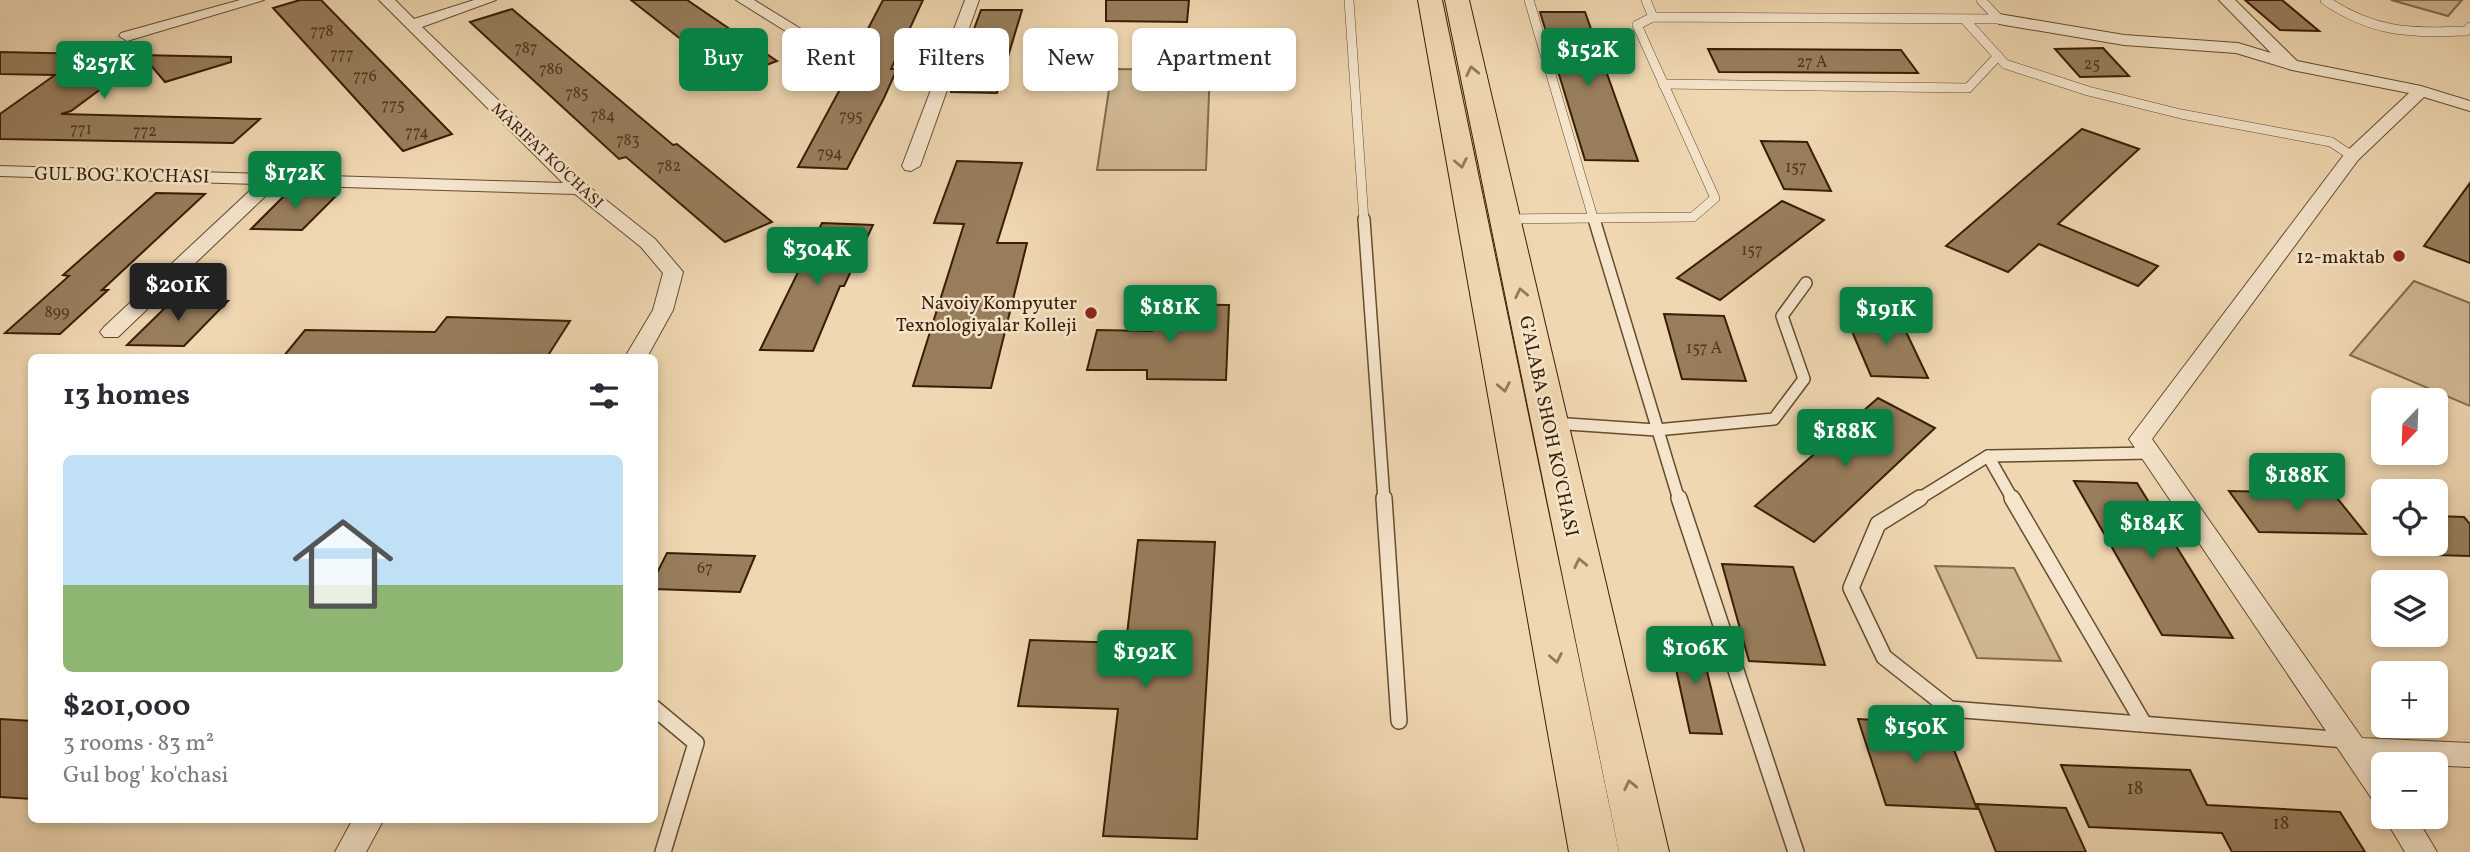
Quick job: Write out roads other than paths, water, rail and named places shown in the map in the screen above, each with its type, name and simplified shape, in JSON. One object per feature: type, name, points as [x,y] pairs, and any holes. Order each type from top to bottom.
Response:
[{"type":"main road","name":"G'ALABA SHOH KO'CHASI","points":[[1430,0],[1594,852]]},
{"type":"main road","name":"G'ALABA SHOH KO'CHASI","points":[[1457,0],[1644,852]]},
{"type":"street","points":[[127,36],[257,0]]},
{"type":"street","name":"MARIFAT KO'CHASI","points":[[386,0],[580,189],[648,243],[673,272],[663,310],[638,354]]},
{"type":"street","points":[[412,25],[489,0]]},
{"type":"street","points":[[743,0],[791,28]]},
{"type":"street","points":[[911,166],[972,0]]},
{"type":"street","points":[[2226,0],[2292,65]]},
{"type":"street","points":[[1999,19],[2124,40],[2238,48],[2292,65],[2421,91],[2470,106]]},
{"type":"street","points":[[2371,774],[2140,439],[2353,156],[2421,91]]},
{"type":"street","name":"GUL BOG' KO'CHASI","points":[[0,171],[580,189]]},
{"type":"street","points":[[111,332],[274,178]]},
{"type":"street","points":[[2352,745],[2470,755]]},
{"type":"street","points":[[350,852],[367,823]]},
{"type":"street","points":[[2407,829],[2422,852]]},
{"type":"lane","points":[[1349,0],[1399,720]]},
{"type":"lane","points":[[1529,0],[1656,430],[1796,852]]},
{"type":"lane","points":[[1646,0],[1653,17]]},
{"type":"lane","points":[[1981,0],[1999,19]]},
{"type":"lane","points":[[2325,0],[2345,16],[2397,34],[2466,31],[2470,27]]},
{"type":"lane","points":[[1505,219],[1693,217],[1715,198],[1637,25],[1653,17],[1999,19]]},
{"type":"lane","points":[[1965,20],[2005,64],[2088,91],[2181,114],[2331,142],[2353,156]]},
{"type":"lane","points":[[1663,83],[1968,88],[1998,56]]},
{"type":"lane","points":[[1549,423],[1656,430],[1774,419],[1804,379],[1782,316],[1806,283]]},
{"type":"lane","points":[[2150,453],[1989,456],[1878,524],[1851,588],[1884,657],[1950,709],[2144,724],[2352,745]]},
{"type":"lane","points":[[1989,456],[2144,724]]},
{"type":"lane","points":[[658,711],[696,743],[663,852]]},
{"type":"place","name":"12-maktab","points":[[2399,256]]},
{"type":"place","name":"Navoiy Kompyuter Texnologiyalar Kolleji","points":[[1091,313]]}]
